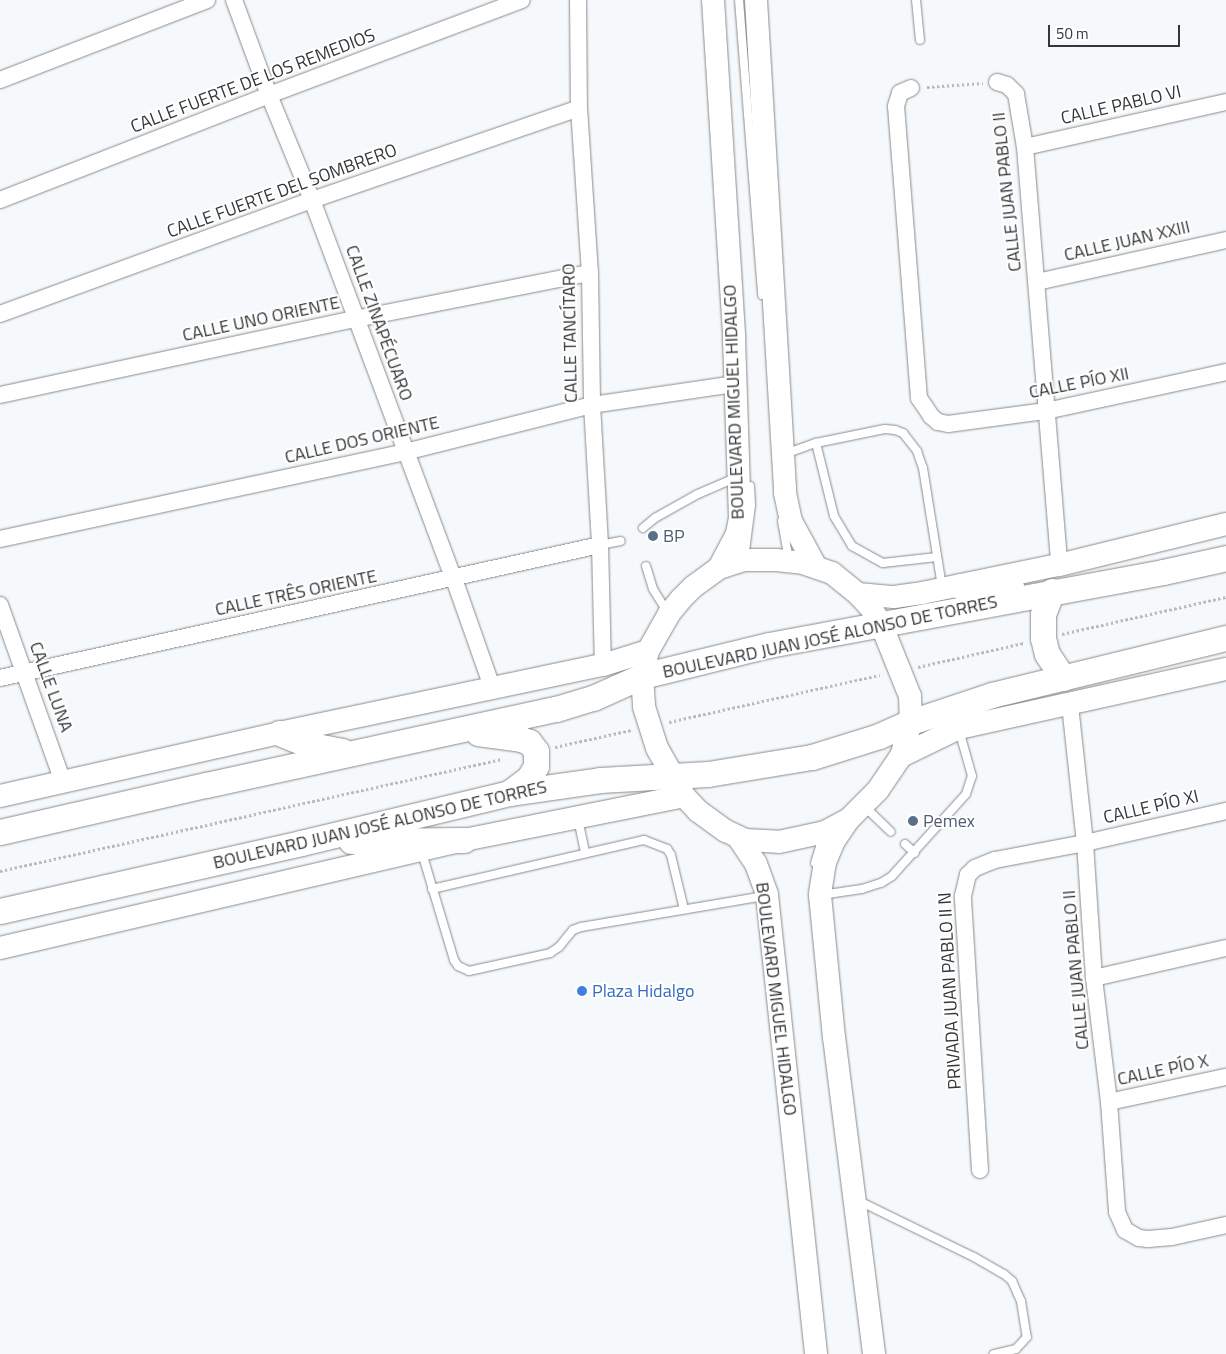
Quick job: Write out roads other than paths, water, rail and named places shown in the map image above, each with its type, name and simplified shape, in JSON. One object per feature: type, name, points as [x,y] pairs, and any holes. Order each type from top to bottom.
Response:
[{"type":"main road","name":"BOULEVARD MIGUEL HIDALGO","points":[[713,0],[734,338],[740,388],[744,477],[737,534],[719,568],[693,587],[669,614],[648,651],[642,676],[644,707],[648,726],[684,796],[710,820],[751,842],[756,864],[773,897],[816,1354]]},
{"type":"main road","points":[[756,0],[786,508],[816,567]]},
{"type":"main road","name":"BOULEVARD JUAN JOSÉ ALONSO DE TORRES","points":[[858,594],[894,597],[951,588],[1059,565],[1226,524]]},
{"type":"main road","name":"BOULEVARD JUAN JOSÉ ALONSO DE TORRES","points":[[0,832],[577,703],[642,676],[769,645],[1226,558]]},
{"type":"main road","points":[[719,568],[744,560],[789,561],[832,573],[858,594],[871,608],[881,624],[910,696],[911,722],[901,756],[834,841],[816,891],[874,1354]]},
{"type":"main road","points":[[951,588],[1052,592],[1043,614],[1043,638],[1047,654],[1063,678]]},
{"type":"main road","name":"BOULEVARD JUAN JOSÉ ALONSO DE TORRES","points":[[0,911],[301,843],[509,792],[600,780],[726,772],[812,757],[879,736],[911,722],[992,695],[1226,638]]},
{"type":"main road","name":"BOULEVARD JUAN JOSÉ ALONSO DE TORRES","points":[[0,796],[279,733],[493,690],[602,665],[648,651]]},
{"type":"main road","points":[[901,756],[959,728],[1226,670]]},
{"type":"main road","points":[[458,731],[521,738],[529,742],[536,751],[536,766],[529,778],[509,792]]},
{"type":"main road","points":[[279,733],[323,748],[356,752]]},
{"type":"main road","points":[[0,948],[464,840],[684,796]]},
{"type":"main road","points":[[751,842],[790,841],[825,832],[856,813]]},
{"type":"main road","points":[[301,843],[464,840]]},
{"type":"street","points":[[0,80],[207,0]]},
{"type":"street","name":"CALLE ZINAPÉCUARO","points":[[234,0],[269,95],[312,200],[454,579],[493,690]]},
{"type":"street","name":"CALLE FUERTE DE LOS REMEDIOS","points":[[0,200],[269,95],[522,0]]},
{"type":"street","name":"CALLE TANCÍTARO","points":[[578,0],[579,108],[590,274],[592,405],[600,544],[602,665]]},
{"type":"street","name":"CALLE JUAN PABLO II","points":[[997,82],[1007,85],[1016,94],[1024,147],[1037,282],[1059,565]]},
{"type":"street","name":"CALLE PÍO XII","points":[[911,88],[900,93],[896,106],[919,398],[925,410],[938,422],[948,424],[1046,411],[1226,372]]},
{"type":"street","name":"CALLE PABLO VI","points":[[1024,147],[1226,102]]},
{"type":"street","name":"CALLE FUERTE DEL SOMBRERO","points":[[0,314],[312,200],[579,108]]},
{"type":"street","name":"CALLE JUAN XXIII","points":[[1037,282],[1226,240]]},
{"type":"street","name":"CALLE UNO ORIENTE","points":[[0,395],[355,319],[590,274]]},
{"type":"street","name":"CALLE DOS ORIENTE","points":[[0,539],[405,452],[592,405],[740,388]]},
{"type":"street","name":"CALLE TRÊS ORIENTE","points":[[0,678],[454,579],[600,544]]},
{"type":"street","name":"CALLE LUNA","points":[[0,605],[26,673],[63,782]]},
{"type":"street","name":"CALLE JUAN PABLO II","points":[[1070,705],[1086,843],[1094,978],[1109,1102],[1117,1212],[1125,1230],[1139,1238],[1157,1239],[1226,1225]]},
{"type":"street","name":"CALLE PÍO XI","points":[[1086,843],[1226,811]]},
{"type":"street","name":"PRIVADA JUAN PABLO II N","points":[[980,1170],[963,896],[964,882],[975,868],[995,860],[1086,843]]},
{"type":"street","points":[[1094,978],[1226,948]]},
{"type":"street","name":"CALLE PÍO X","points":[[1109,1102],[1226,1078]]},
{"type":"lane","points":[[720,0],[740,388]]},
{"type":"lane","points":[[739,0],[763,302]]},
{"type":"lane","points":[[916,0],[920,40]]},
{"type":"lane","points":[[771,412],[778,501],[789,561]]},
{"type":"lane","points":[[782,455],[816,443],[885,429],[903,433],[917,451],[923,468],[937,557],[951,588]]},
{"type":"lane","points":[[816,443],[834,516],[852,546],[883,563],[937,557]]},
{"type":"lane","points":[[642,528],[663,513],[698,494],[744,477],[751,506],[744,560]]},
{"type":"lane","points":[[600,544],[621,541]]},
{"type":"lane","points":[[646,566],[653,589],[669,614]]},
{"type":"lane","points":[[860,1315],[816,891],[862,889],[881,883],[915,853],[966,794],[970,785],[972,776],[959,728]]},
{"type":"lane","points":[[856,813],[892,832]]},
{"type":"lane","points":[[578,817],[585,853]]},
{"type":"lane","points":[[813,873],[818,848],[825,832]]},
{"type":"lane","points":[[432,889],[644,840],[666,849],[671,855],[684,909]]},
{"type":"lane","points":[[905,844],[915,853]]},
{"type":"lane","points":[[422,851],[454,960],[458,966],[469,971],[550,953],[559,947],[573,930],[581,927],[684,909],[773,897]]},
{"type":"lane","points":[[855,1198],[974,1257],[1004,1274],[1012,1281],[1021,1301],[1027,1337],[1016,1349],[994,1354]]},
{"type":"place","name":"BP","points":[[653,536]]},
{"type":"place","name":"Pemex","points":[[913,821]]},
{"type":"place","name":"Plaza Hidalgo","points":[[582,991]]}]
